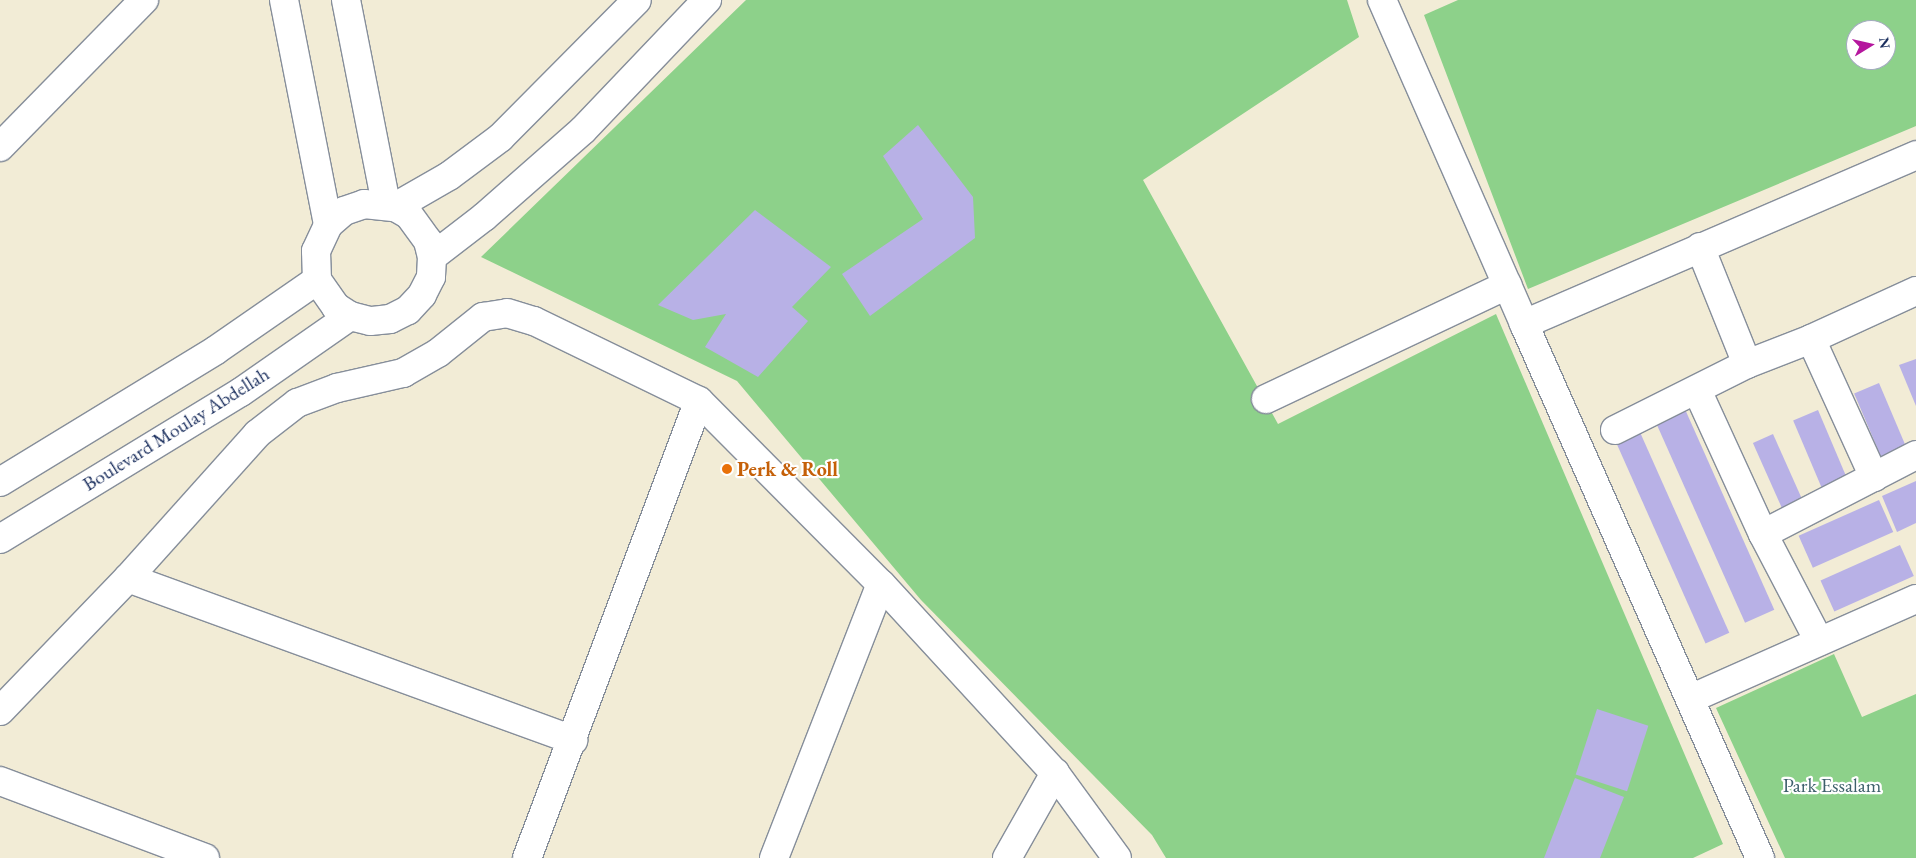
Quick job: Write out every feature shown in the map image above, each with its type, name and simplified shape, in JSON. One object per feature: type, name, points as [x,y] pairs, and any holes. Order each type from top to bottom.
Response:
[{"type":"street","points":[[0,147],[144,0]]},
{"type":"street","points":[[284,0],[328,225]]},
{"type":"street","points":[[346,0],[391,206]]},
{"type":"street","points":[[391,206],[457,170],[500,138],[637,0]]},
{"type":"street","points":[[432,256],[484,217],[583,130],[707,0]]},
{"type":"street","points":[[1382,0],[1760,858]]},
{"type":"street","points":[[1524,324],[1916,155]]},
{"type":"street","points":[[364,204],[391,206],[420,227],[432,256],[431,277],[422,295],[408,310],[390,319],[377,320],[350,316],[325,295],[317,280],[316,251],[328,225],[344,211],[364,204]]},
{"type":"street","points":[[1700,247],[1748,364]]},
{"type":"street","points":[[0,482],[216,350],[317,280]]},
{"type":"street","points":[[1266,399],[1507,285]]},
{"type":"street","points":[[1615,430],[1748,364],[1811,339],[1916,291]]},
{"type":"street","points":[[0,711],[128,578],[257,434],[297,403],[337,388],[403,374],[438,352],[483,318],[507,313],[534,321],[699,401],[881,584],[1055,773],[1117,858]]},
{"type":"street","name":"Boulevard Moulay Abdellah","points":[[0,539],[241,392],[350,316]]},
{"type":"street","points":[[1811,339],[1874,477]]},
{"type":"street","points":[[1697,390],[1762,534],[1819,642]]},
{"type":"street","points":[[527,858],[699,401]]},
{"type":"street","points":[[1762,534],[1916,455]]},
{"type":"street","points":[[128,578],[573,740]]},
{"type":"street","points":[[774,858],[881,584]]},
{"type":"street","points":[[1690,698],[1916,599]]},
{"type":"street","points":[[1008,858],[1055,773]]},
{"type":"street","points":[[0,781],[205,858]]},
{"type":"green space","points":[[746,0],[1347,0],[1359,37],[1143,180],[1278,424],[1496,314],[1723,844],[1693,858],[1166,858],[1152,835],[921,600],[737,381],[481,257]]},
{"type":"green space","points":[[1458,0],[1916,0],[1916,126],[1528,289],[1424,15]]},
{"type":"green space","name":"Park Essalam","points":[[1834,654],[1862,717],[1916,694],[1916,858],[1785,858],[1716,708]]},
{"type":"building","points":[[918,125],[973,197],[975,238],[870,316],[842,274],[923,219],[883,156]]},
{"type":"building","points":[[755,210],[831,267],[792,307],[808,321],[758,377],[705,347],[726,314],[693,320],[658,305]]},
{"type":"building","points":[[1916,359],[1916,406],[1899,365]]},
{"type":"building","points":[[1879,383],[1909,453],[1884,464],[1854,394]]},
{"type":"building","points":[[1684,407],[1774,610],[1745,623],[1655,420]]},
{"type":"building","points":[[1818,410],[1849,483],[1824,493],[1793,421]]},
{"type":"building","points":[[1639,430],[1729,633],[1706,643],[1615,441]]},
{"type":"building","points":[[1773,434],[1803,502],[1783,511],[1753,443]]},
{"type":"building","points":[[1916,481],[1916,523],[1897,532],[1882,496]]},
{"type":"building","points":[[1879,500],[1893,532],[1813,568],[1799,536]]},
{"type":"building","points":[[1900,545],[1914,576],[1834,611],[1821,580]]},
{"type":"building","points":[[1597,709],[1648,726],[1627,791],[1576,775]]},
{"type":"building","points":[[1575,778],[1624,797],[1600,858],[1544,858]]},
{"type":"place","name":"Perk & Roll","points":[[727,469]]}]
